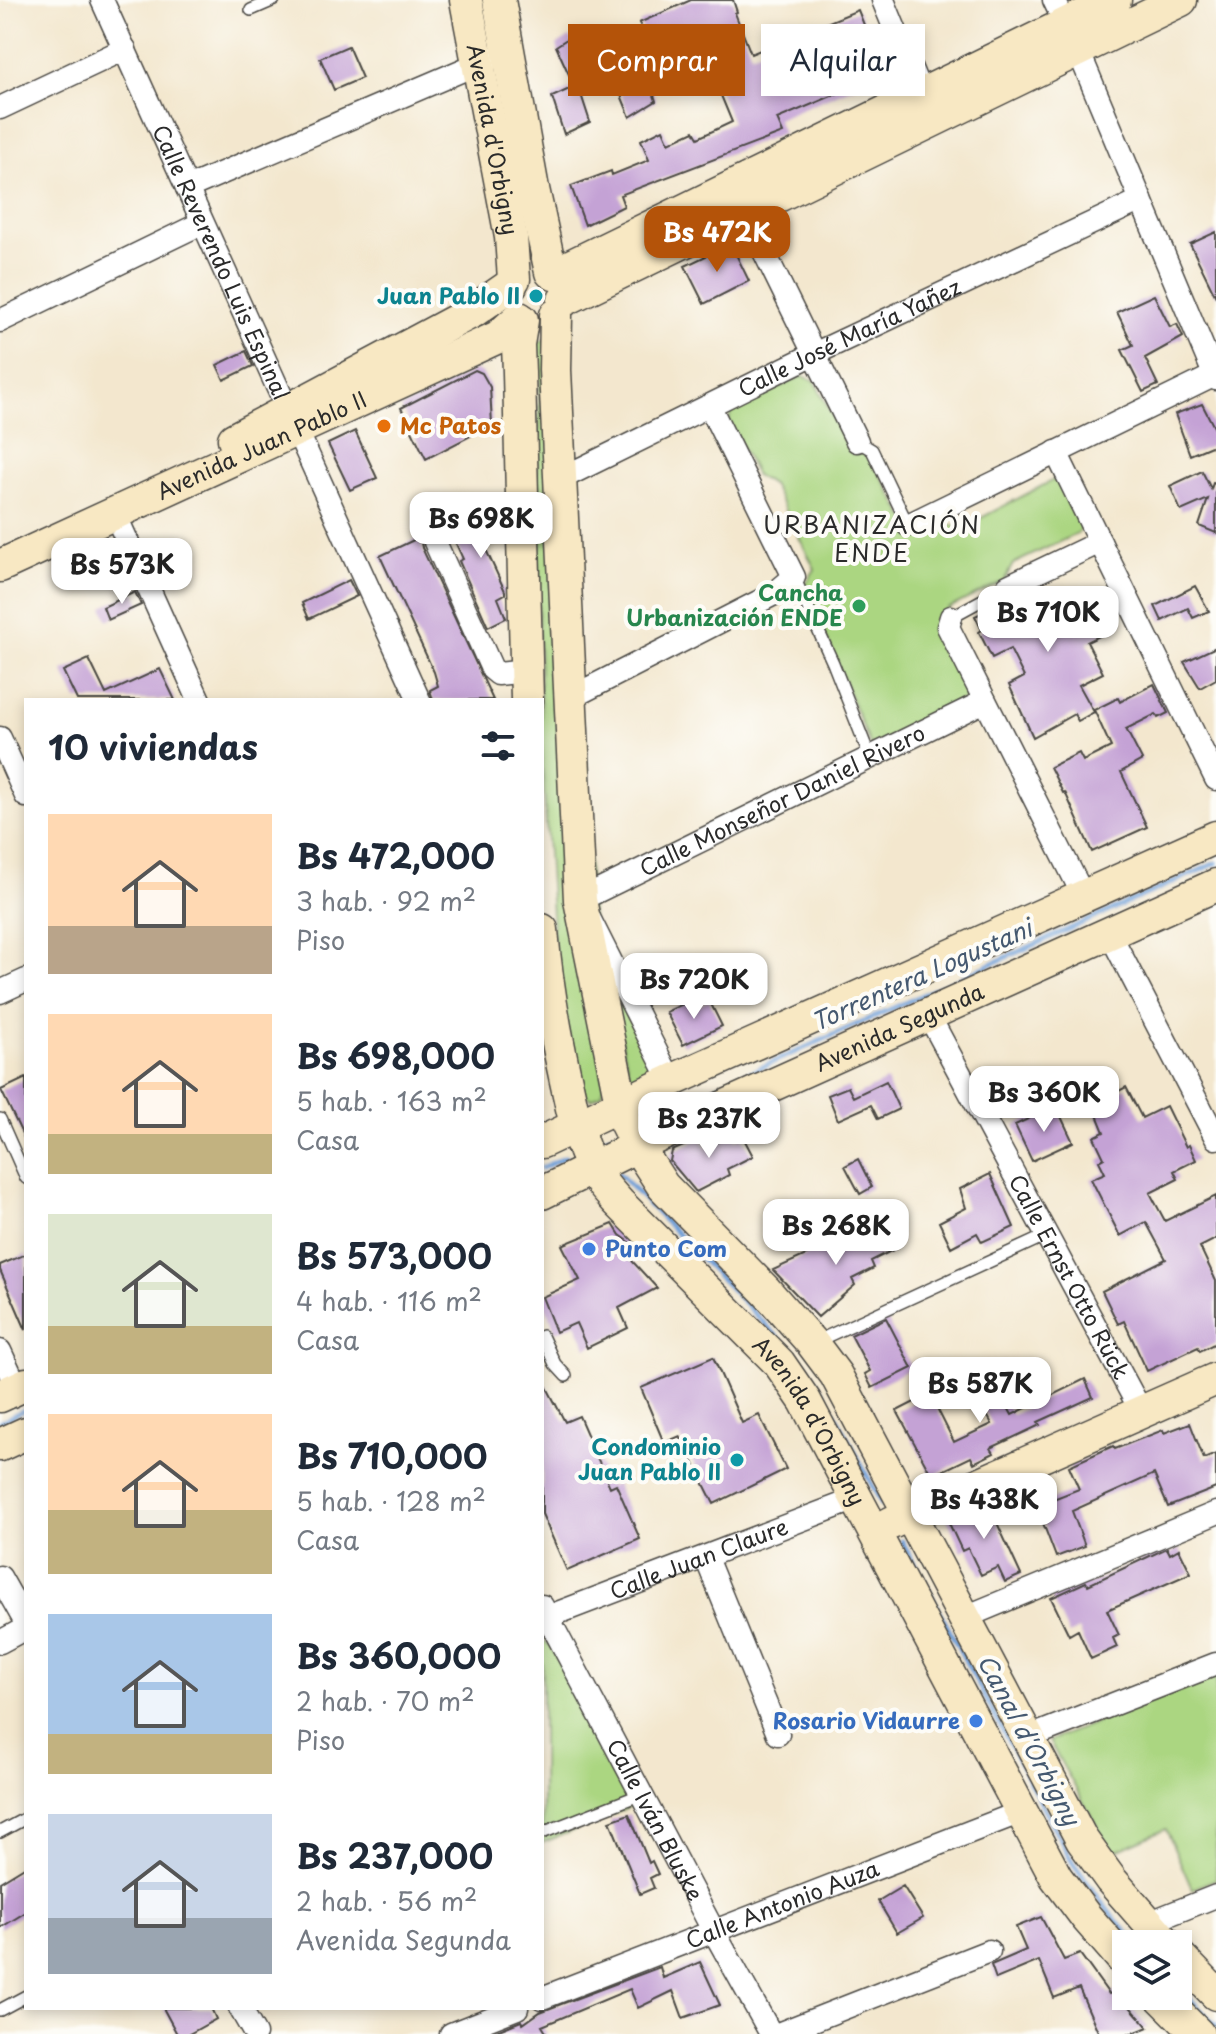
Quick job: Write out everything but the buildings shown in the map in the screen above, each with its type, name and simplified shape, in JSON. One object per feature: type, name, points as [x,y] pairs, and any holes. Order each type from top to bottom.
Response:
[{"type":"main road","name":"Avenida d'Orbigny","points":[[466,0],[511,237],[512,282]]},
{"type":"main road","name":"Avenida d'Orbigny","points":[[499,0],[533,189],[556,290],[555,370],[580,900],[621,1105],[637,1146],[663,1186],[766,1291],[836,1375],[1082,1840],[1111,1880],[1155,1930]]},
{"type":"main road","points":[[925,95],[1115,0]]},
{"type":"main road","points":[[527,686],[519,401],[520,319],[509,301],[512,282],[531,269],[556,290],[591,285],[745,213],[1066,25],[1181,0]]},
{"type":"main road","points":[[520,319],[540,324],[556,290],[922,96]]},
{"type":"main road","name":"Avenida Juan Pablo II","points":[[0,566],[115,514],[292,420],[472,312],[512,282]]},
{"type":"main road","name":"Avenida Juan Pablo II","points":[[0,544],[238,437],[292,420],[471,350],[498,337],[520,319]]},
{"type":"main road","points":[[471,350],[499,364],[519,401]]},
{"type":"main road","points":[[544,1141],[1216,837]]},
{"type":"main road","name":"Avenida Segunda","points":[[544,1192],[637,1146],[1216,885]]},
{"type":"main road","name":"Avenida d'Orbigny","points":[[544,955],[547,992],[576,1126],[592,1169],[619,1203],[779,1363],[805,1401],[1056,1877],[1112,1946]]},
{"type":"main road","points":[[874,1531],[1216,1379]]},
{"type":"main road","points":[[0,1445],[24,1434]]},
{"type":"main road","points":[[1192,1969],[1216,1994]]},
{"type":"main road","points":[[1171,2010],[1187,2031]]},
{"type":"street","name":"Calle Reverendo Luis Espinal","points":[[102,0],[418,698]]},
{"type":"street","points":[[883,0],[893,24]]},
{"type":"street","points":[[908,525],[1215,377],[1066,25]]},
{"type":"street","points":[[0,108],[125,49]]},
{"type":"street","points":[[187,188],[478,62],[509,52]]},
{"type":"street","name":"Calle José María Yañez","points":[[560,479],[814,354],[1141,200]]},
{"type":"street","points":[[745,213],[857,441]]},
{"type":"street","points":[[0,321],[202,223]]},
{"type":"street","points":[[570,698],[774,594],[794,577],[710,407]]},
{"type":"street","points":[[1056,452],[1216,779]]},
{"type":"street","points":[[115,514],[198,698]]},
{"type":"street","points":[[435,542],[492,669],[527,686]]},
{"type":"street","points":[[1008,586],[1100,542]]},
{"type":"street","points":[[951,617],[948,627],[1083,895]]},
{"type":"street","name":"Calle Monseñor Daniel Rivero","points":[[580,900],[985,701]]},
{"type":"street","points":[[0,738],[24,792]]},
{"type":"street","points":[[580,900],[671,1081]]},
{"type":"street","points":[[1110,934],[1216,1138]]},
{"type":"street","points":[[0,992],[24,981]]},
{"type":"street","name":"Calle Ernst Otto Rück","points":[[929,1016],[1141,1411]]},
{"type":"street","points":[[0,1351],[14,1389]]},
{"type":"street","name":"Calle Juan Claure","points":[[544,1614],[706,1558],[856,1499]]},
{"type":"street","points":[[963,1618],[1216,1513]]},
{"type":"street","points":[[706,1558],[778,1734]]},
{"type":"street","points":[[0,1577],[24,1622]]},
{"type":"street","name":"Calle Iván Bluske","points":[[544,1614],[771,2034]]},
{"type":"street","points":[[0,1642],[24,1627]]},
{"type":"street","points":[[1027,1738],[1216,1664]]},
{"type":"street","name":"Calle Antonio Auza","points":[[544,1997],[1021,1812]]},
{"type":"street","points":[[1164,1930],[1216,1896]]},
{"type":"street","points":[[778,2034],[989,1951]]},
{"type":"street","points":[[241,2010],[255,2034]]},
{"type":"street","points":[[451,2034],[512,2010]]},
{"type":"lane","points":[[251,10],[274,0]]},
{"type":"lane","points":[[857,441],[872,450],[908,525]]},
{"type":"lane","points":[[794,577],[833,663],[870,757]]},
{"type":"lane","points":[[951,617],[1008,586]]},
{"type":"lane","points":[[0,1119],[24,1173]]},
{"type":"lane","points":[[812,1343],[1047,1235]]},
{"type":"lane","points":[[544,1340],[555,1364],[566,1376]]},
{"type":"lane","points":[[544,1832],[642,1794]]},
{"type":"lane","points":[[0,1832],[24,1819]]},
{"type":"lane","points":[[0,2010],[24,1997]]},
{"type":"green space","points":[[551,337],[604,1085],[602,1094],[592,1099],[585,1095],[557,993],[544,792],[544,698],[540,698],[536,520],[540,381],[530,346]]},
{"type":"green space","points":[[802,376],[814,380],[852,454],[867,452],[915,534],[939,523],[964,527],[1057,478],[1083,526],[1078,533],[1013,564],[1004,581],[947,609],[968,688],[966,698],[871,747],[805,585],[815,569],[772,484],[756,476],[729,421],[731,411]]},
{"type":"green space","points":[[609,986],[617,991],[658,1073],[638,1082],[630,1077]]},
{"type":"green space","points":[[544,1641],[551,1647],[636,1805],[544,1842]]},
{"type":"green space","points":[[1216,1675],[1216,1879],[1192,1889],[1166,1829],[1112,1853],[1049,1741]]},
{"type":"waterway","name":"Torrentera Logustani","points":[[642,1121],[1216,863]]},
{"type":"waterway","name":"Torrentera Logustani","points":[[594,1144],[610,1136]]},
{"type":"waterway","name":"Torrentera Logustani","points":[[544,1167],[565,1157]]},
{"type":"waterway","name":"Canal d'Orbigny","points":[[619,1174],[802,1362],[823,1392],[882,1504]]},
{"type":"waterway","name":"Torrentera Logustani","points":[[0,1422],[24,1410]]},
{"type":"waterway","name":"Canal d'Orbigny","points":[[902,1541],[1073,1863],[1125,1930]]},
{"type":"waterway","name":"Canal d'Orbigny","points":[[1192,2001],[1216,2026]]},
{"type":"place","name":"Juan Pablo II","points":[[536,296]]},
{"type":"place","name":"Mc Patos","points":[[384,426]]},
{"type":"place","name":"Cancha Urbanización ENDE","points":[[859,606]]},
{"type":"place","name":"Punto Com","points":[[589,1249]]},
{"type":"place","name":"Condominio Juan Pablo II","points":[[737,1460]]},
{"type":"place","name":"Rosario Vidaurre","points":[[976,1721]]},
{"type":"district","name":"URBANIZACIÓN ENDE","points":[[872,540]]}]
